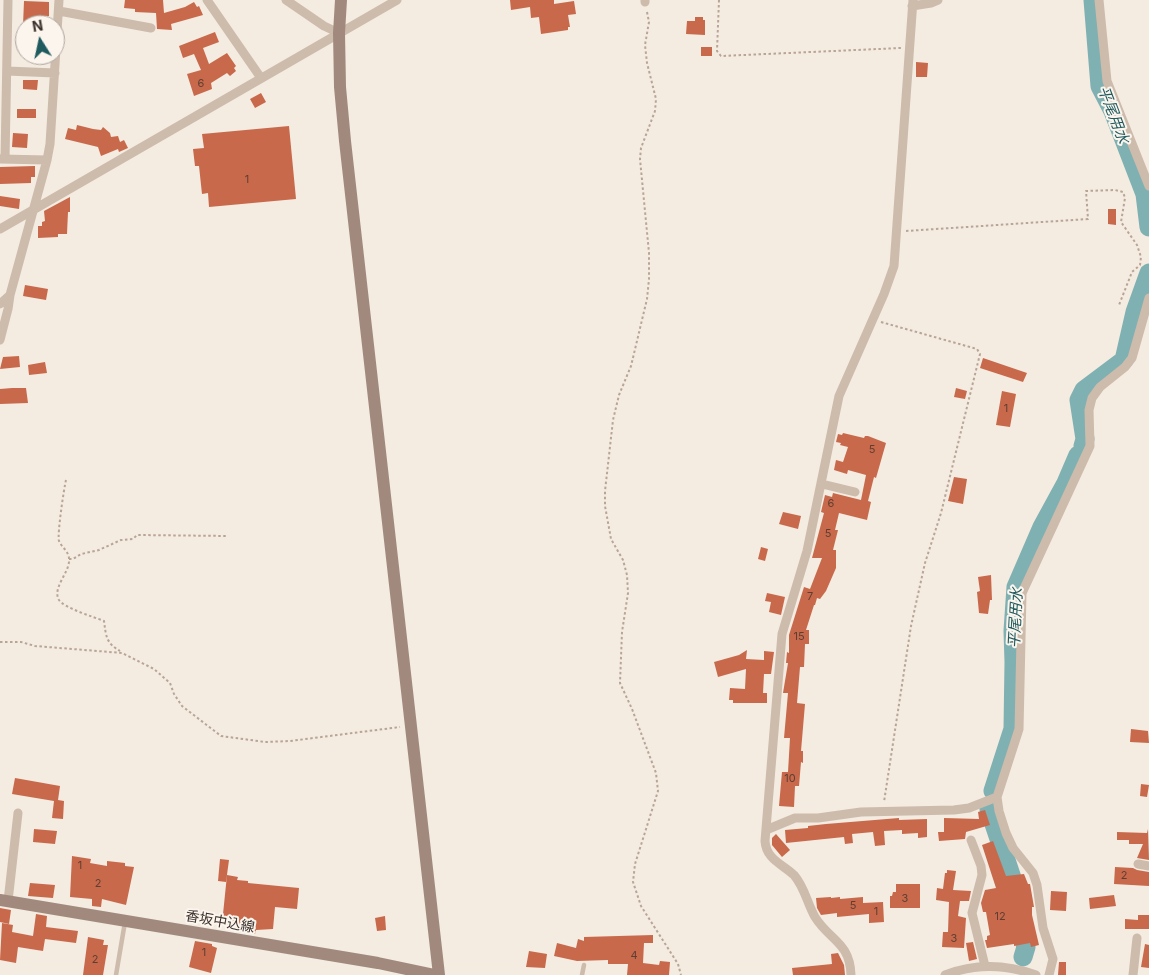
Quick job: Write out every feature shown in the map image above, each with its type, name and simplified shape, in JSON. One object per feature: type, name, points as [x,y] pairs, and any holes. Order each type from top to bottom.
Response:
[{"type":"street","points":[[8,0],[4,13],[7,71],[3,160],[47,160]]},
{"type":"street","points":[[0,340],[10,295],[47,160],[52,130],[59,0]]},
{"type":"street","points":[[207,0],[261,78]]},
{"type":"street","points":[[286,0],[324,26],[338,33]]},
{"type":"street","points":[[341,0],[338,33],[345,141],[439,975]]},
{"type":"street","points":[[0,229],[397,0]]},
{"type":"street","points":[[851,975],[848,957],[841,945],[810,910],[802,886],[765,849],[764,841],[782,634],[807,551],[839,396],[873,320],[894,266],[908,48],[913,3],[931,3],[938,0]]},
{"type":"street","points":[[1099,0],[1107,81],[1149,186]]},
{"type":"street","points":[[59,11],[151,28]]},
{"type":"street","points":[[7,71],[55,73]]},
{"type":"street","points":[[0,304],[10,295]]},
{"type":"street","points":[[1049,975],[1053,959],[1043,928],[1037,885],[1033,873],[1013,848],[1006,833],[999,811],[998,797],[1019,729],[1022,593],[1090,446],[1089,410],[1092,398],[1100,387],[1126,367],[1132,358],[1149,298]]},
{"type":"street","points":[[822,484],[855,492]]},
{"type":"street","points":[[766,830],[795,818],[818,818],[861,812],[954,810],[969,808],[998,797]]},
{"type":"street","points":[[4,901],[18,813]]},
{"type":"street","points":[[971,840],[981,866],[982,875],[972,912],[985,966]]},
{"type":"street","points":[[1138,864],[1149,866]]},
{"type":"street","name":"香坂中込線","points":[[4,901],[378,963],[435,975]]},
{"type":"street","points":[[1133,975],[1137,938]]},
{"type":"street","points":[[945,975],[963,969],[985,966],[1014,968],[1031,974]]},
{"type":"lane","points":[[116,975],[125,922]]},
{"type":"lane","points":[[582,975],[584,965]]},
{"type":"path","points":[[719,0],[718,51],[721,56],[908,48]]},
{"type":"path","points":[[645,1],[649,22],[645,45],[647,63],[656,99],[655,111],[641,148],[640,159],[650,268],[647,299],[633,356],[619,395],[613,420],[605,506],[611,538],[623,560],[627,575],[628,593],[622,632],[620,683],[656,773],[657,782],[656,798],[635,864],[633,882],[641,906],[678,964],[681,975]]},
{"type":"path","points":[[896,232],[1088,219],[1086,191],[1115,190],[1123,192],[1125,198],[1122,222],[1137,245],[1141,257],[1140,266],[1132,272],[1119,305]]},
{"type":"path","points":[[873,320],[977,349],[980,354],[941,513],[925,563],[911,626],[883,812]]},
{"type":"path","points":[[66,480],[62,496],[58,534],[59,541],[69,556],[70,563],[57,593],[61,603],[104,621],[107,638],[111,646],[154,669],[170,683],[174,694],[182,706],[221,736],[265,742],[290,741],[410,725]]},
{"type":"path","points":[[69,559],[99,550],[121,540],[133,539],[137,536],[228,536]]},
{"type":"path","points":[[0,642],[21,642],[35,646],[122,652]]},
{"type":"building","points":[[125,0],[163,0],[164,13],[185,7],[194,2],[197,7],[199,6],[203,15],[171,24],[172,30],[157,29],[156,13],[135,12],[135,9],[124,8]]},
{"type":"building","points":[[510,0],[554,0],[554,4],[574,1],[576,14],[568,15],[570,27],[568,27],[568,30],[541,34],[539,17],[531,18],[530,7],[511,10]]},
{"type":"building","points":[[24,1],[49,2],[49,15],[23,15]]},
{"type":"building","points":[[695,17],[703,17],[703,20],[705,20],[705,35],[686,34],[687,21],[695,21]]},
{"type":"building","points":[[215,32],[219,42],[203,48],[209,64],[227,53],[236,66],[234,68],[236,71],[230,76],[227,73],[211,83],[212,89],[194,96],[187,74],[201,70],[194,54],[183,58],[179,46]]},
{"type":"building","points":[[701,47],[712,47],[712,56],[701,56]]},
{"type":"building","points":[[916,62],[928,63],[927,77],[916,77]]},
{"type":"building","points":[[23,80],[38,80],[37,90],[23,89]]},
{"type":"building","points":[[261,93],[266,102],[255,108],[250,99]]},
{"type":"building","points":[[17,109],[36,109],[36,118],[17,118]]},
{"type":"building","points":[[77,125],[101,130],[103,127],[110,133],[111,137],[118,136],[120,142],[124,140],[128,148],[119,152],[118,149],[101,156],[98,147],[65,139],[68,128],[76,130]]},
{"type":"building","points":[[289,126],[296,199],[209,207],[208,193],[202,194],[199,166],[195,166],[193,149],[204,148],[202,134]]},
{"type":"building","points":[[13,133],[28,134],[27,148],[12,147]]},
{"type":"building","points":[[35,166],[35,177],[31,177],[31,183],[0,184],[0,167]]},
{"type":"building","points":[[0,196],[20,199],[19,209],[0,206]]},
{"type":"building","points":[[70,197],[67,234],[58,234],[58,237],[38,238],[38,226],[42,226],[42,222],[45,221],[44,211]]},
{"type":"building","points":[[1108,209],[1116,209],[1116,225],[1108,224]]},
{"type":"building","points":[[25,285],[48,289],[46,300],[23,296]]},
{"type":"building","points":[[19,356],[20,367],[0,369],[3,357]]},
{"type":"building","points":[[983,358],[1027,373],[1023,382],[980,368]]},
{"type":"building","points":[[45,362],[47,373],[29,375],[28,365]]},
{"type":"building","points":[[26,388],[28,403],[0,404],[0,389]]},
{"type":"building","points":[[956,388],[967,391],[965,399],[954,397]]},
{"type":"building","points":[[1002,391],[1016,394],[1010,427],[996,425]]},
{"type":"building","points":[[843,433],[864,438],[868,436],[886,443],[868,501],[871,502],[867,520],[839,513],[835,530],[838,530],[833,550],[836,550],[836,568],[826,591],[820,599],[817,598],[814,605],[806,630],[809,630],[809,644],[805,644],[804,667],[800,667],[797,703],[805,704],[801,751],[803,751],[803,763],[801,762],[799,786],[795,786],[794,807],[779,806],[782,772],[788,772],[790,738],[784,738],[788,693],[783,693],[788,663],[786,663],[787,652],[789,653],[789,635],[804,587],[810,589],[822,558],[812,558],[824,513],[821,512],[825,495],[832,497],[833,493],[861,500],[866,475],[848,470],[847,474],[834,470],[836,460],[843,462],[848,447],[836,442],[838,434],[842,435]]},
{"type":"building","points":[[954,477],[967,479],[963,504],[948,501]]},
{"type":"building","points":[[783,512],[801,516],[798,529],[779,524]]},
{"type":"building","points":[[761,547],[768,549],[765,561],[758,559]]},
{"type":"building","points":[[991,575],[992,600],[990,600],[988,614],[979,613],[977,592],[980,591],[978,577]]},
{"type":"building","points":[[767,593],[785,597],[781,615],[769,612],[771,602],[765,601]]},
{"type":"building","points":[[747,650],[746,659],[764,660],[764,651],[774,652],[771,674],[764,674],[763,693],[767,693],[767,703],[733,703],[733,700],[729,700],[730,688],[745,689],[746,669],[718,677],[714,662],[739,655]]},
{"type":"building","points":[[1131,729],[1148,731],[1149,743],[1130,742]]},
{"type":"building","points":[[15,778],[60,786],[58,800],[64,801],[63,819],[52,818],[54,801],[12,794]]},
{"type":"building","points":[[1141,784],[1149,785],[1147,797],[1140,796]]},
{"type":"building","points":[[985,810],[990,825],[966,832],[965,839],[939,841],[938,832],[944,832],[944,818],[979,819],[978,812]]},
{"type":"building","points":[[899,818],[899,820],[927,819],[927,837],[918,838],[918,833],[902,834],[902,830],[884,831],[885,845],[875,846],[873,832],[852,834],[853,843],[845,844],[844,837],[786,843],[785,830],[826,824]]},
{"type":"building","points":[[34,829],[57,831],[55,844],[33,842]]},
{"type":"building","points":[[1148,829],[1149,860],[1137,858],[1143,844],[1129,844],[1129,840],[1117,840],[1117,832],[1147,833]]},
{"type":"building","points":[[776,834],[790,850],[782,857],[772,845],[772,838]]},
{"type":"building","points":[[993,841],[1006,876],[1024,874],[1028,884],[1030,884],[1034,907],[1032,907],[1032,915],[1039,945],[1031,947],[1030,943],[987,948],[985,940],[990,935],[986,912],[983,912],[981,903],[985,890],[996,888],[982,845]]},
{"type":"building","points":[[72,856],[91,859],[90,863],[107,866],[107,861],[125,863],[125,866],[134,867],[126,905],[102,899],[101,907],[92,906],[92,899],[70,897]]},
{"type":"building","points":[[220,859],[229,860],[226,882],[218,881]]},
{"type":"building","points":[[1115,867],[1133,868],[1149,872],[1149,886],[1114,884]]},
{"type":"building","points":[[947,870],[956,871],[953,890],[971,891],[969,901],[960,901],[958,916],[966,918],[964,948],[942,947],[943,932],[948,932],[949,902],[936,900],[937,888],[943,889]]},
{"type":"building","points":[[227,875],[238,877],[237,880],[248,881],[248,883],[299,888],[297,909],[275,907],[273,929],[256,930],[255,934],[237,931],[238,926],[222,924]]},
{"type":"building","points":[[30,883],[55,885],[53,898],[28,896]]},
{"type":"building","points":[[896,884],[920,884],[920,908],[890,908],[890,896],[892,896],[893,892],[896,892]]},
{"type":"building","points":[[1051,891],[1067,892],[1066,911],[1050,910]]},
{"type":"building","points":[[1114,895],[1116,906],[1090,909],[1089,898]]},
{"type":"building","points":[[840,897],[840,899],[863,897],[863,903],[883,902],[884,922],[869,923],[869,914],[837,917],[837,913],[821,915],[817,908],[816,898]]},
{"type":"building","points":[[0,908],[11,910],[9,924],[0,922]]},
{"type":"building","points":[[36,914],[47,916],[46,927],[78,931],[76,943],[45,939],[43,951],[18,947],[16,963],[0,960],[2,923],[13,925],[12,932],[33,936]]},
{"type":"building","points":[[1138,915],[1149,915],[1149,929],[1125,929],[1125,919],[1138,920]]},
{"type":"building","points":[[385,916],[386,930],[377,931],[375,918]]},
{"type":"building","points":[[653,935],[653,943],[644,943],[643,963],[659,965],[660,961],[670,962],[669,975],[627,975],[628,964],[608,964],[608,960],[577,961],[554,956],[557,943],[576,948],[578,939],[584,941],[584,937]]},
{"type":"building","points":[[88,937],[104,940],[103,945],[108,945],[103,975],[83,975]]},
{"type":"building","points":[[195,941],[212,944],[212,946],[217,948],[211,973],[189,967]]},
{"type":"building","points":[[973,942],[977,959],[969,961],[966,943]]},
{"type":"building","points":[[1145,944],[1149,945],[1149,968],[1141,967]]},
{"type":"building","points":[[529,951],[547,954],[545,968],[526,967]]},
{"type":"building","points":[[838,953],[844,965],[845,975],[793,975],[792,968],[832,964],[831,954]]},
{"type":"building","points":[[1059,962],[1066,962],[1066,975],[1058,975]]},
{"type":"waterway","name":"平尾用水","points":[[1093,0],[1100,86],[1113,111],[1145,194],[1149,227]]},
{"type":"waterway","name":"平尾用水","points":[[1083,446],[1085,439],[1079,400],[1084,390],[1124,360],[1135,312],[1149,273]]},
{"type":"waterway","name":"平尾用水","points":[[993,791],[1013,729],[1013,631],[1016,587],[1042,527],[1066,483],[1078,455]]},
{"type":"waterway","name":"平尾用水","points":[[989,809],[1013,881],[1018,920],[1026,947],[1023,957]]}]
